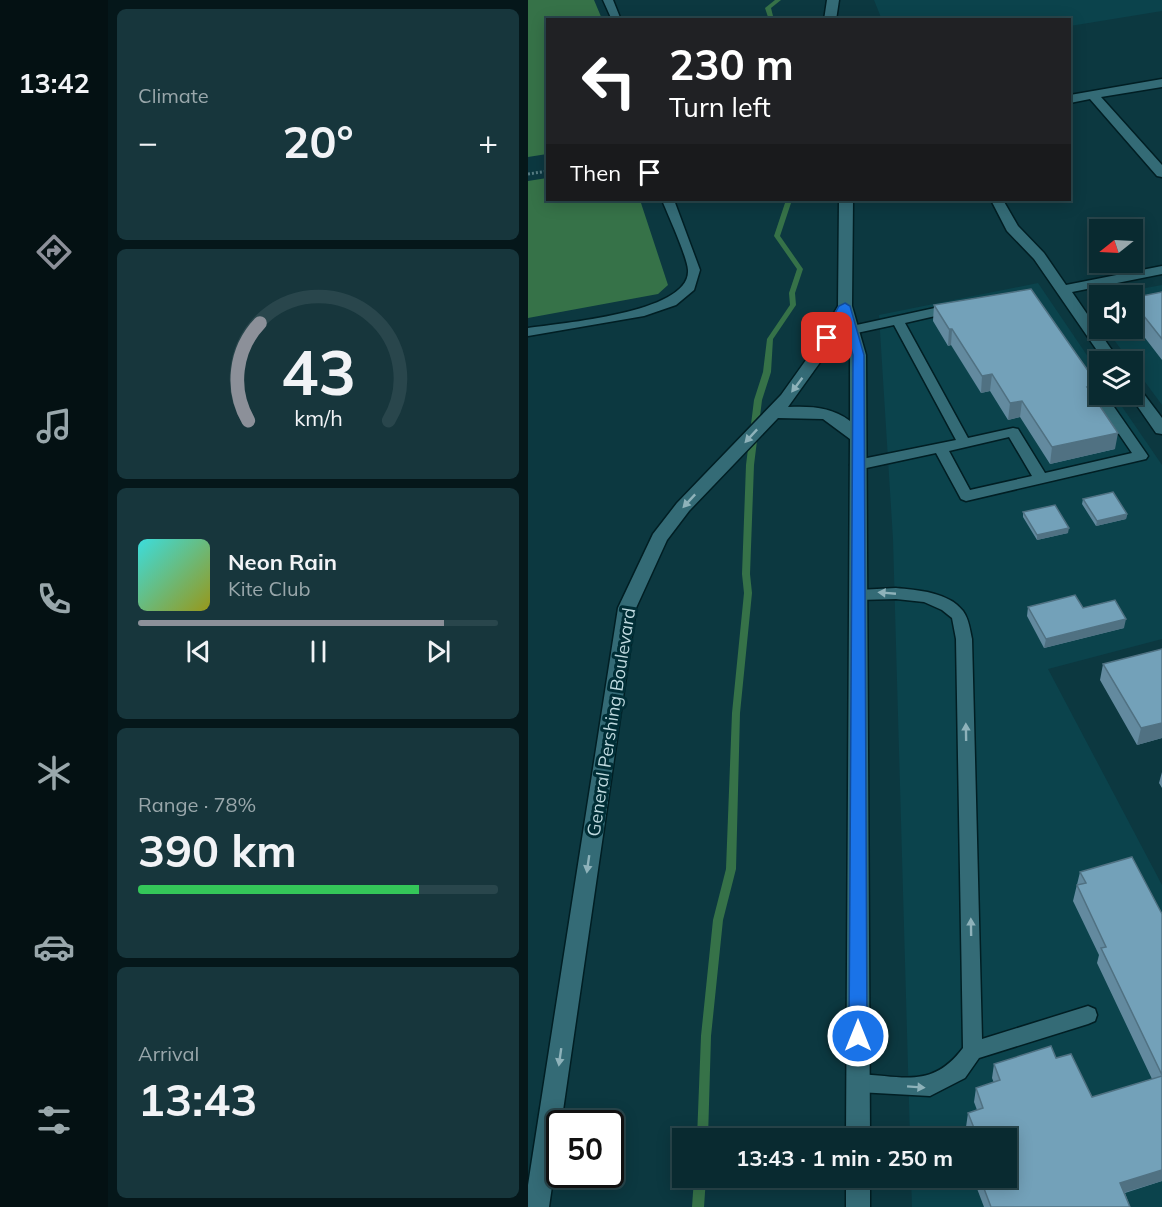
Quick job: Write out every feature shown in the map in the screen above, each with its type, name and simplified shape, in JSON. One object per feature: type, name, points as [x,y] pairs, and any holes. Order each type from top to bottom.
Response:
[{"type":"main road","points":[[830,18],[833,0]]},
{"type":"main road","points":[[1071,99],[1162,83]]},
{"type":"main road","points":[[1093,95],[1162,173]]},
{"type":"main road","name":"General Pershing Boulevard","points":[[846,201],[845,306],[858,355],[858,1128]]},
{"type":"main road","points":[[998,201],[1012,228],[1039,256],[1105,351]]},
{"type":"main road","points":[[1061,290],[1162,270]]},
{"type":"main road","name":"General Pershing Boulevard","points":[[537,1207],[627,608],[659,538],[683,507],[801,381],[845,306]]},
{"type":"main road","points":[[1143,403],[1162,429]]},
{"type":"main road","points":[[772,413],[813,411],[834,415],[857,437]]},
{"type":"main road","points":[[858,1188],[858,1207]]},
{"type":"lane","points":[[608,0],[616,18]]},
{"type":"lane","points":[[528,333],[640,313],[672,302],[690,287],[694,270],[668,201]]},
{"type":"lane","points":[[852,330],[972,304]]},
{"type":"lane","points":[[898,321],[964,443]]},
{"type":"lane","points":[[940,447],[966,496],[1141,456],[1075,362]]},
{"type":"lane","points":[[858,465],[1013,432],[1041,479]]},
{"type":"lane","points":[[858,595],[880,592],[940,600],[958,614],[964,639],[974,1051]]},
{"type":"lane","points":[[858,1083],[930,1088],[958,1071],[974,1051],[1088,1015]]},
{"type":"path","points":[[528,174],[546,171]]},
{"type":"shaded area","points":[[528,0],[594,0],[602,18],[546,18],[546,154],[528,157]]},
{"type":"shaded area","points":[[874,0],[1162,0],[1162,11],[1071,26],[1071,18],[881,18]]},
{"type":"shaded area","points":[[546,178],[546,201],[640,201],[668,285],[658,294],[528,318],[528,181]]},
{"type":"shaded area","points":[[1038,283],[1089,358],[1089,405],[1121,405],[1162,465],[1162,639],[1048,669],[1162,885],[1162,1207],[912,1207],[911,1188],[1017,1188],[1017,1128],[910,1128],[893,539],[879,315]]},
{"type":"shaded area","points":[[1162,285],[1162,405],[1143,379],[1143,351],[1122,351],[1113,339],[1143,339],[1143,289]]},
{"type":"building","points":[[1031,289],[1089,372],[1089,387],[1087,387],[1089,405],[1099,405],[1118,433],[1052,447],[1022,401],[1010,403],[992,374],[982,376],[934,305]]},
{"type":"building","points":[[1162,292],[1162,339],[1143,315],[1143,296]]},
{"type":"building","points":[[1113,492],[1127,514],[1097,521],[1083,499]]},
{"type":"building","points":[[1055,505],[1069,528],[1037,535],[1023,512]]},
{"type":"building","points":[[1075,595],[1083,608],[1115,600],[1126,619],[1046,639],[1028,607]]},
{"type":"building","points":[[1162,649],[1162,723],[1141,728],[1103,664]]},
{"type":"building","points":[[1132,857],[1162,914],[1162,1075],[1101,948],[1106,947],[1077,885],[1086,883],[1080,872]]},
{"type":"building","points":[[1051,1046],[1056,1058],[1071,1054],[1092,1097],[1162,1076],[1162,1170],[1120,1183],[1130,1207],[991,1207],[984,1188],[1017,1188],[1017,1128],[974,1128],[968,1113],[983,1108],[976,1088],[1000,1080],[994,1064]]},
{"type":"waterway","points":[[771,18],[768,8],[778,0]]},
{"type":"waterway","points":[[702,1128],[706,1036],[718,920],[731,869],[736,713],[748,593],[746,574],[750,465],[758,400],[767,372],[770,339],[793,305],[792,293],[800,269],[777,236],[789,201]]},
{"type":"waterway","points":[[698,1207],[699,1188]]},
{"type":"route","points":[[827,338],[845,306],[858,355],[858,1036]]}]
